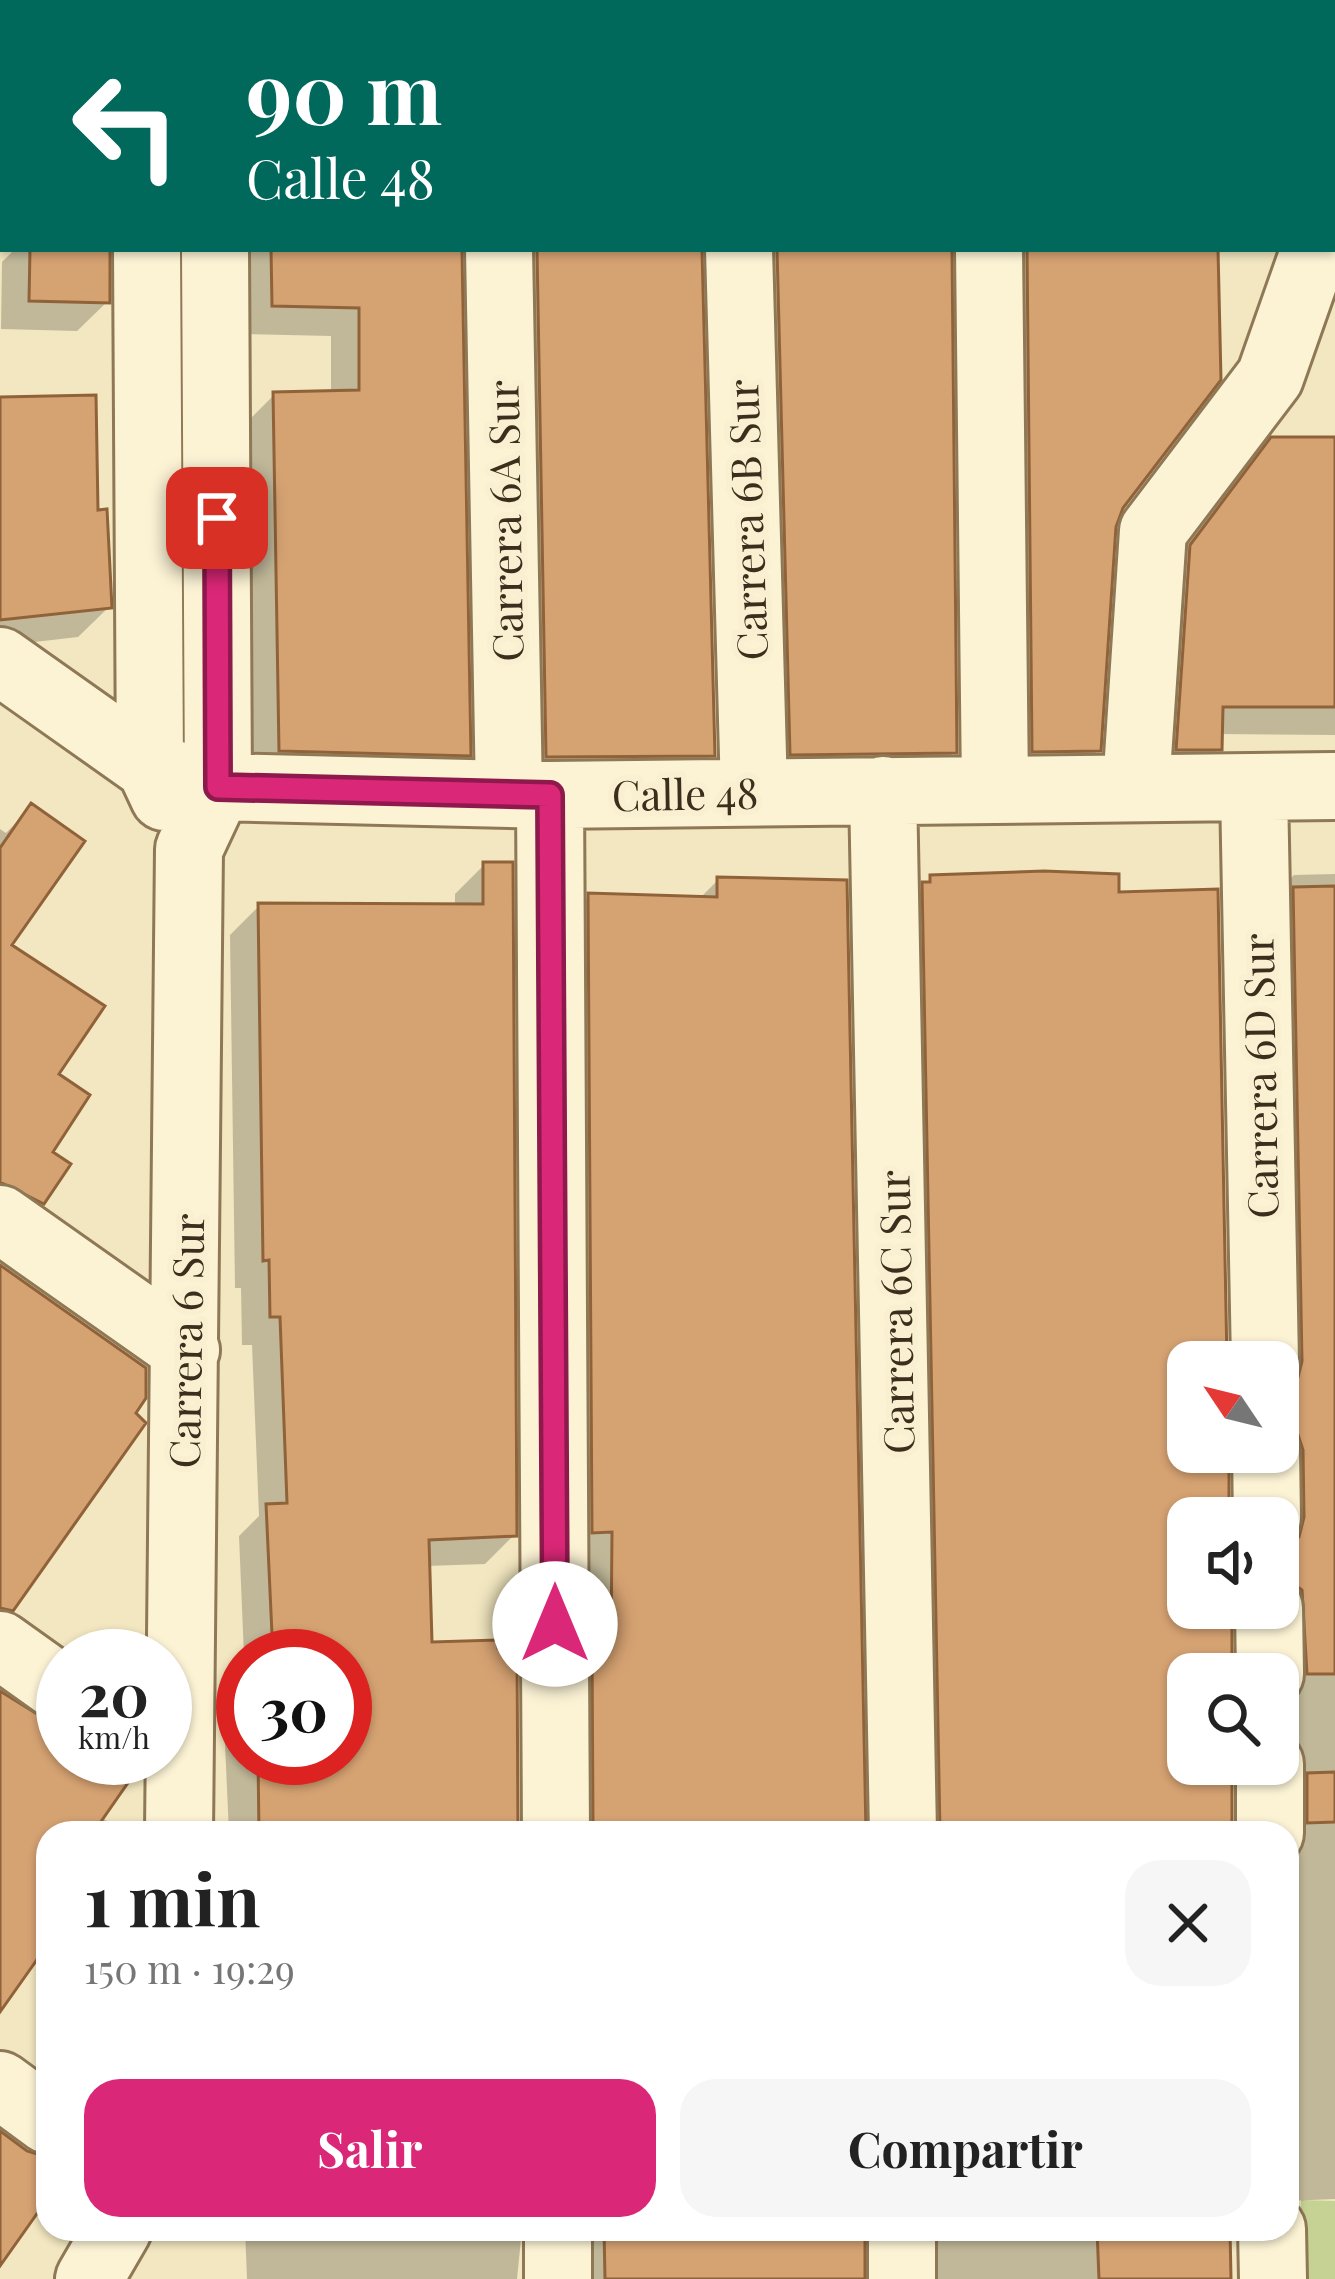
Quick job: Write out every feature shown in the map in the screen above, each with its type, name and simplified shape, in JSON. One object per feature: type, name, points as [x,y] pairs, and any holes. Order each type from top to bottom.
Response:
[{"type":"street","name":"Carrera 6 Sur","points":[[147,252],[150,767],[189,849]]},
{"type":"street","name":"Carrera 6 Sur","points":[[172,1788],[186,1350],[189,849],[218,787],[215,252]]},
{"type":"street","name":"Carrera 6A Sur","points":[[500,252],[530,794],[556,1821]]},
{"type":"street","name":"Carrera 6B Sur","points":[[739,252],[754,792]]},
{"type":"street","points":[[989,252],[995,789]]},
{"type":"street","points":[[1136,787],[1153,531],[1270,377],[1315,252]]},
{"type":"street","name":"Calle 48","points":[[0,662],[150,767],[218,787],[530,794],[1335,786]]},
{"type":"street","name":"Carrera 6C Sur","points":[[883,790],[903,1821]]},
{"type":"street","name":"Carrera 6D Sur","points":[[1254,790],[1264,1341]]},
{"type":"street","points":[[0,1219],[186,1350]]},
{"type":"street","points":[[0,1645],[36,1671]]},
{"type":"street","points":[[1270,1785],[1270,1821]]},
{"type":"street","points":[[0,2085],[36,2111]]},
{"type":"street","points":[[558,2241],[558,2279]]},
{"type":"street","points":[[902,2241],[902,2279]]},
{"type":"street","points":[[1272,2241],[1273,2279]]},
{"type":"green space","points":[[1301,2200],[1335,2201],[1335,2279],[1300,2279]]},
{"type":"building","points":[[30,252],[110,252],[110,303],[29,301]]},
{"type":"building","points":[[271,252],[462,252],[471,756],[279,751],[273,392],[359,390],[359,308],[272,306]]},
{"type":"building","points":[[537,252],[702,252],[715,756],[546,757]]},
{"type":"building","points":[[777,252],[952,252],[957,753],[790,755]]},
{"type":"building","points":[[1027,252],[1218,252],[1221,380],[1123,508],[1116,527],[1101,751],[1032,752]]},
{"type":"building","points":[[96,395],[98,510],[107,509],[112,608],[0,620],[0,397]]},
{"type":"building","points":[[1271,437],[1335,437],[1335,707],[1223,707],[1222,750],[1176,750],[1190,545]]},
{"type":"building","points":[[31,803],[85,841],[12,945],[105,1006],[59,1074],[90,1095],[53,1152],[71,1164],[44,1204],[0,1182],[0,848]]},
{"type":"building","points":[[483,862],[513,862],[517,1536],[429,1540],[432,1642],[497,1640],[498,1648],[517,1647],[518,1821],[259,1821],[258,1785],[372,1785],[372,1629],[272,1629],[266,1504],[287,1503],[280,1317],[270,1317],[269,1260],[263,1261],[258,903],[483,904]]},
{"type":"building","points":[[1044,871],[1119,874],[1119,892],[1218,889],[1227,1341],[1167,1341],[1167,1473],[1229,1473],[1229,1497],[1167,1497],[1167,1629],[1232,1629],[1232,1653],[1167,1653],[1167,1785],[1232,1785],[1232,1821],[940,1821],[922,882],[930,882],[930,875]]},
{"type":"building","points":[[717,877],[847,880],[866,1821],[593,1821],[592,1644],[611,1643],[612,1532],[592,1533],[588,893],[717,897]]},
{"type":"building","points":[[1335,886],[1335,1674],[1307,1674],[1299,1588],[1304,1517],[1299,1438],[1302,1361],[1293,887]]},
{"type":"building","points":[[0,1265],[146,1368],[146,1398],[136,1413],[146,1423],[13,1611],[0,1608]]},
{"type":"building","points":[[0,1691],[36,1713],[36,1785],[126,1785],[101,1821],[36,1821],[36,1961],[0,2012]]},
{"type":"building","points":[[1335,1772],[1335,1822],[1307,1823],[1307,1773]]},
{"type":"building","points":[[0,2131],[36,2154],[36,2215],[0,2266]]},
{"type":"building","points":[[604,2241],[865,2241],[865,2279],[605,2279]]},
{"type":"building","points":[[1097,2241],[1230,2241],[1231,2279],[1099,2279]]},
{"type":"route","points":[[217,518],[218,787],[550,795],[555,1624]]}]
